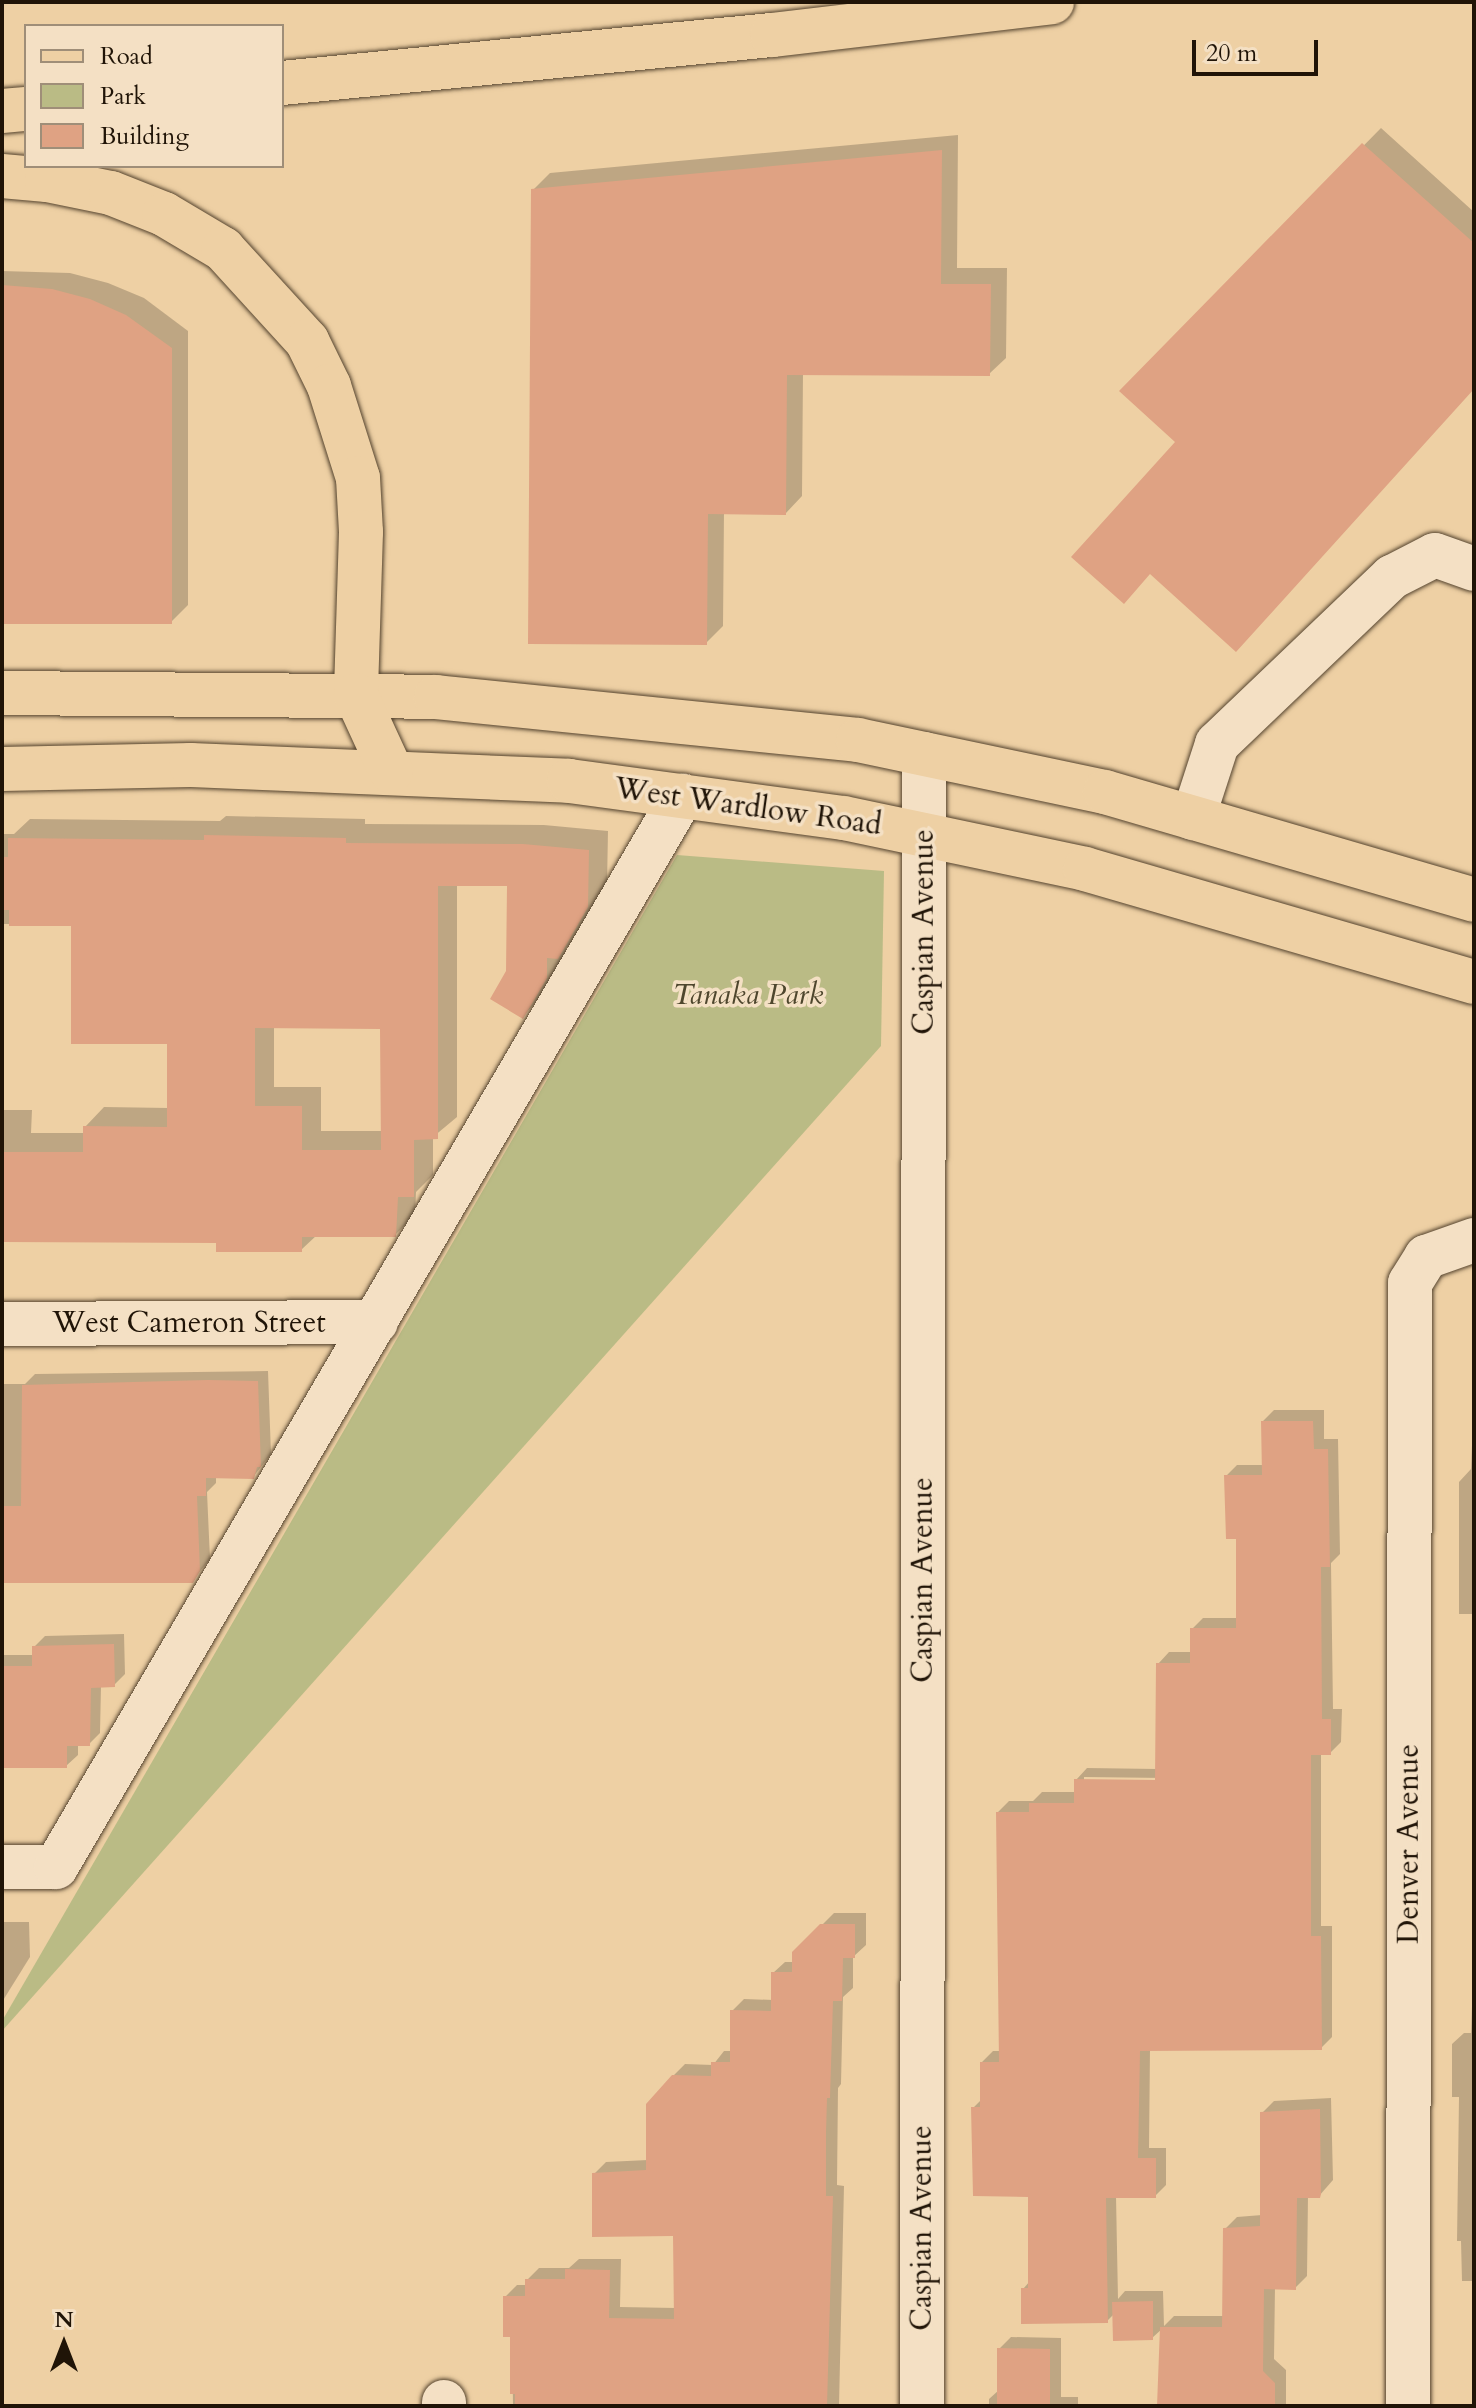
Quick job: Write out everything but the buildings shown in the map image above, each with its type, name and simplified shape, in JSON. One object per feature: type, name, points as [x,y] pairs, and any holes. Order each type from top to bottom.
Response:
[{"type":"main road","points":[[284,83],[772,35],[1052,2]]},
{"type":"main road","points":[[2,111],[24,109]]},
{"type":"main road","points":[[2,176],[47,180],[111,193],[164,214],[223,249],[307,341],[329,386],[358,478],[361,532],[356,695],[391,771]]},
{"type":"main road","points":[[2,693],[436,697],[858,740],[1105,792],[1474,900]]},
{"type":"main road","name":"West Wardlow Road","points":[[2,769],[191,765],[391,771],[569,781],[844,818],[1085,869],[1474,982]]},
{"type":"street","points":[[1193,818],[1217,744],[1392,577],[1435,555],[1474,569]]},
{"type":"street","name":"Caspian Avenue","points":[[922,2406],[924,754]]},
{"type":"street","points":[[2,1867],[56,1867],[682,796]]},
{"type":"street","name":"Denver Avenue","points":[[1408,2406],[1410,1283],[1426,1257],[1474,1240]]},
{"type":"street","name":"West Cameron Street","points":[[2,1324],[376,1322]]},
{"type":"green space","name":"Tanaka Park","points":[[677,855],[884,871],[881,1046],[2,2031],[2,2021]]}]
